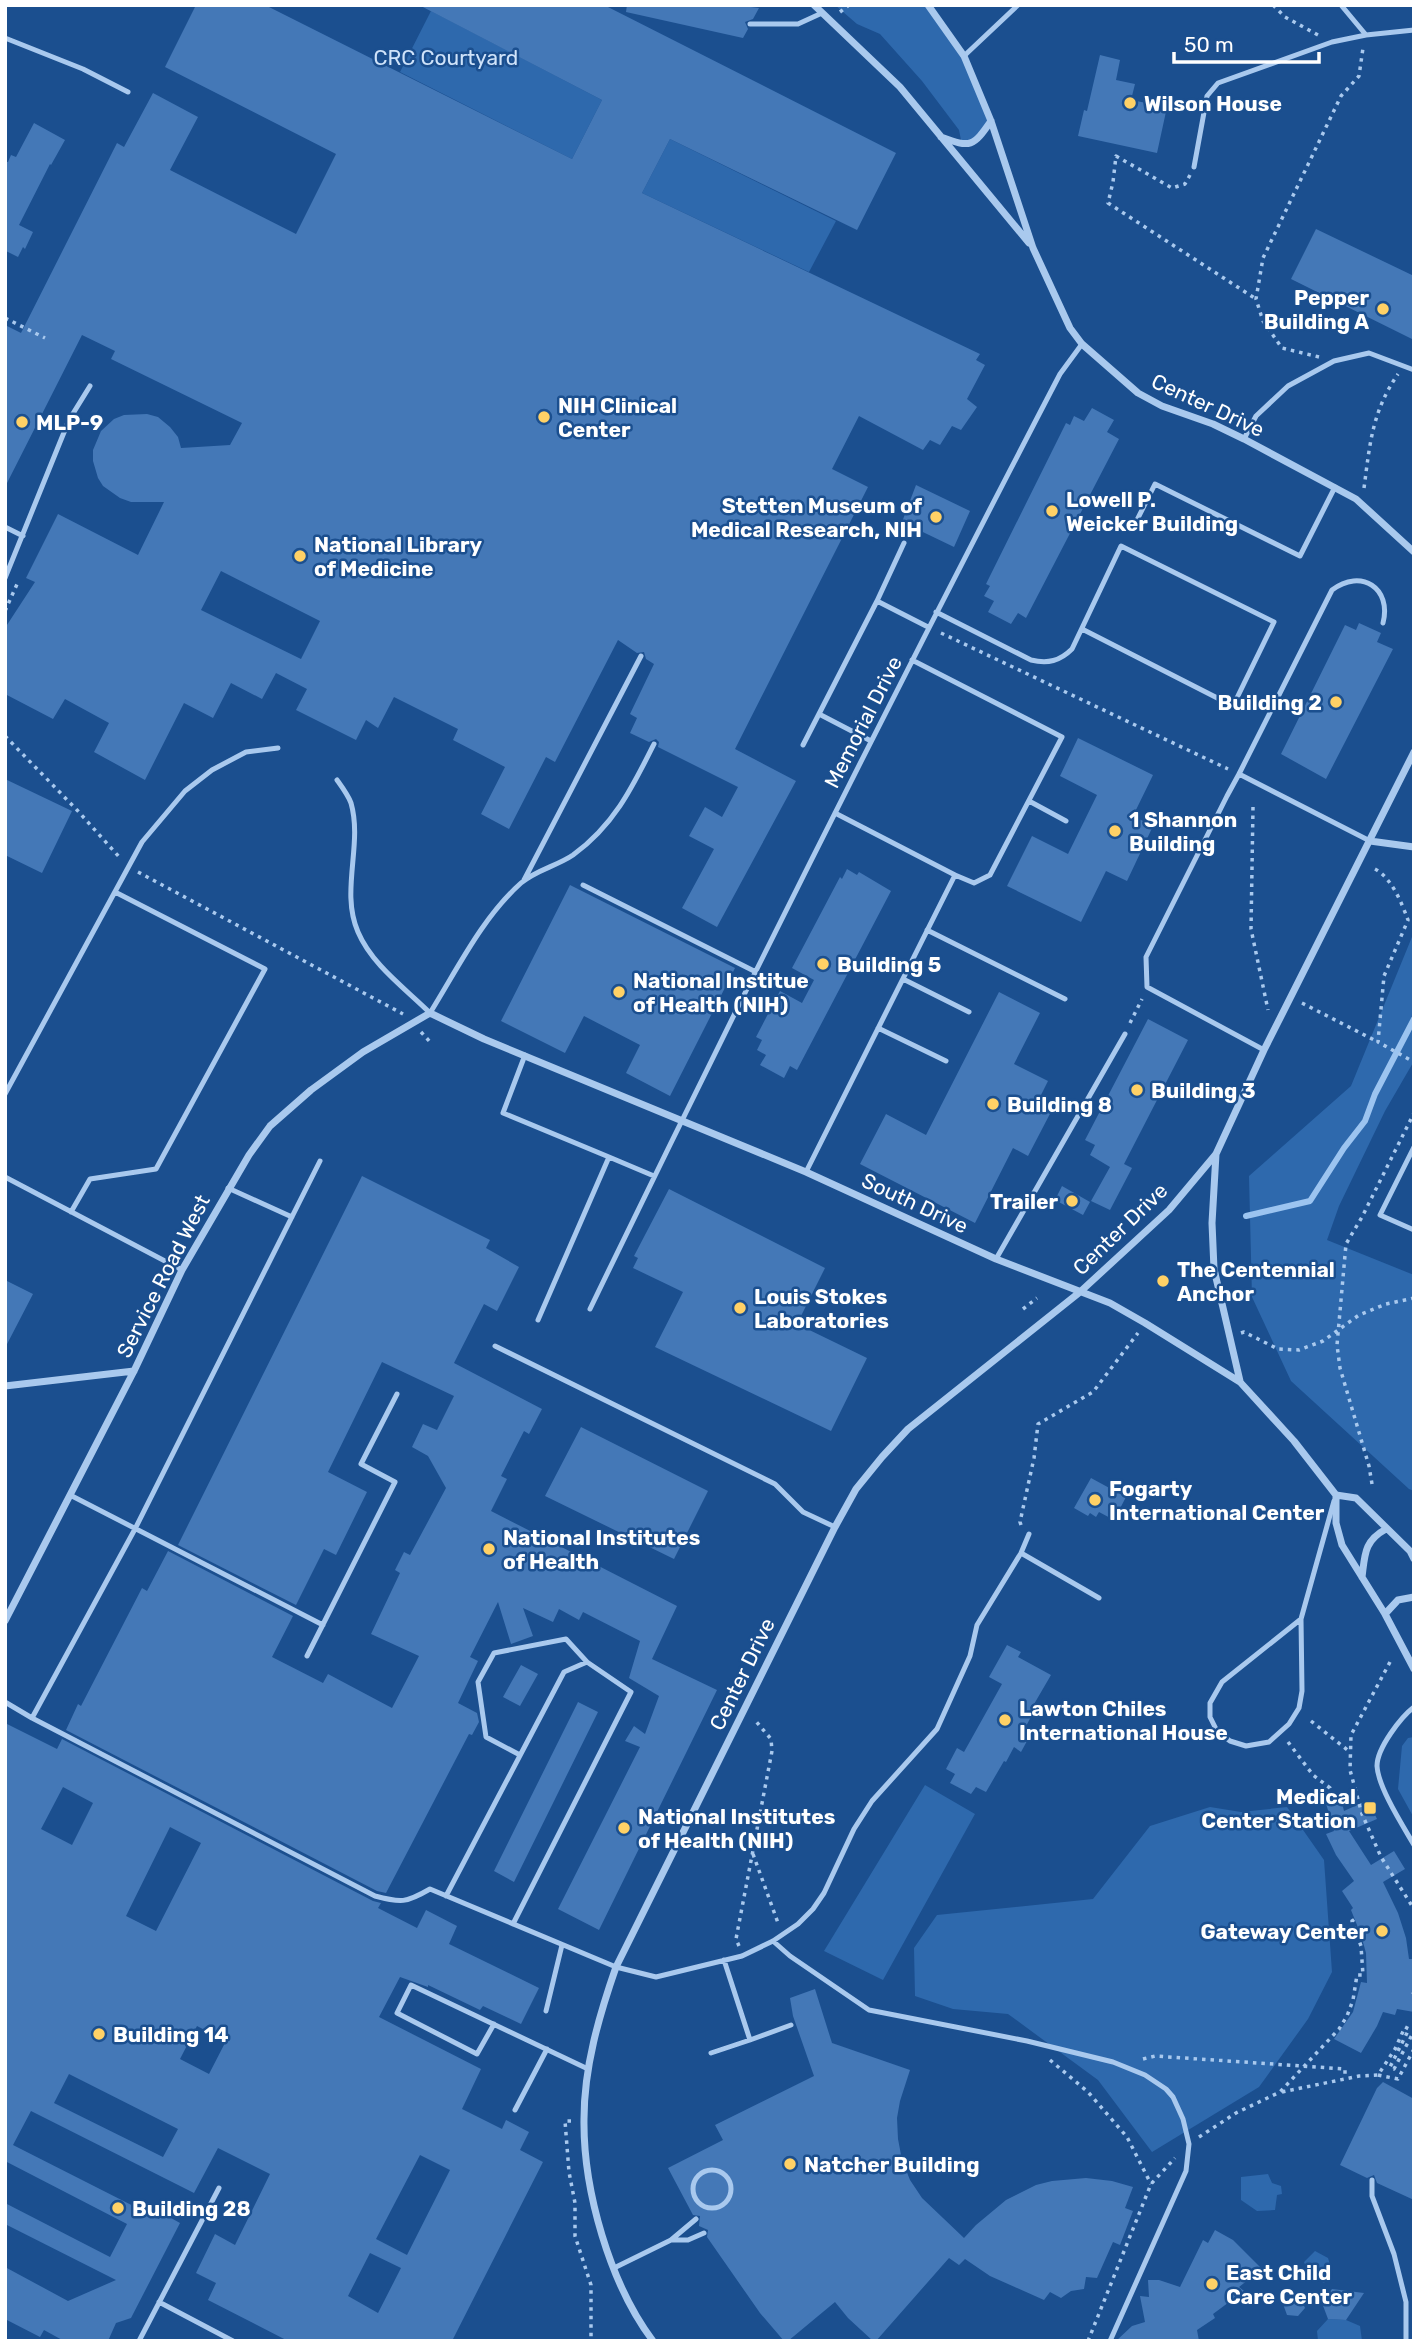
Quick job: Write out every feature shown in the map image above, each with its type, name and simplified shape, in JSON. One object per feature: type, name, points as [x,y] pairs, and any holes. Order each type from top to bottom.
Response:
[{"type":"street","name":"Center Drive","points":[[814,5],[900,87],[1032,248]]},
{"type":"street","name":"Center Drive","points":[[928,5],[964,56],[991,121],[1032,248],[1070,328],[1082,344],[1139,393],[1162,406],[1213,424],[1244,439],[1356,499],[1414,552]]},
{"type":"street","points":[[941,136],[962,145],[971,144],[977,141],[991,121]]},
{"type":"street","name":"Center Drive","points":[[653,2341],[627,2298],[614,2268],[597,2219],[590,2182],[584,2120],[588,2069],[603,2004],[616,1968],[856,1489],[908,1429],[1080,1292],[1169,1210],[1216,1154],[1264,1050],[1414,752]]},
{"type":"street","points":[[1370,841],[1414,847]]},
{"type":"street","name":"Service Road West","points":[[5,1621],[134,1371],[182,1270],[228,1188],[270,1126],[311,1090],[363,1052],[430,1013]]},
{"type":"street","name":"South Drive","points":[[430,1013],[806,1172],[996,1259],[1110,1303],[1240,1382],[1294,1441],[1336,1495],[1356,1498],[1414,1559]]},
{"type":"street","name":"Center Drive","points":[[1216,1154],[1212,1223],[1214,1269],[1240,1382]]},
{"type":"street","points":[[5,1386],[134,1371]]},
{"type":"street","points":[[1336,1495],[1336,1523],[1342,1545],[1385,1614],[1414,1669]]},
{"type":"street","points":[[1362,1577],[1365,1554],[1371,1539],[1387,1529]]},
{"type":"street","points":[[1385,1614],[1398,1600],[1414,1597]]},
{"type":"lane","points":[[964,56],[1018,5]]},
{"type":"lane","points":[[1341,5],[1366,35]]},
{"type":"lane","points":[[750,24],[798,24],[822,13]]},
{"type":"lane","points":[[1194,167],[1207,96],[1219,83],[1332,42],[1414,30]]},
{"type":"lane","points":[[5,38],[83,69],[128,92]]},
{"type":"lane","name":"Memorial Drive","points":[[590,1309],[653,1176],[928,627],[1060,374],[1082,344]]},
{"type":"lane","points":[[1244,439],[1256,416],[1289,386],[1334,361],[1369,353],[1414,370]]},
{"type":"lane","points":[[5,578],[8,564],[23,536],[69,420],[90,386]]},
{"type":"lane","points":[[1132,530],[1155,484],[1300,556],[1335,487]]},
{"type":"lane","points":[[5,527],[23,536]]},
{"type":"lane","points":[[803,745],[904,543]]},
{"type":"lane","points":[[936,612],[1031,660],[1042,663],[1054,661],[1064,657],[1072,649],[1121,546],[1274,622],[1233,706],[1082,629]]},
{"type":"lane","points":[[1264,1050],[1147,987],[1146,957],[1332,590],[1349,580],[1368,583],[1376,588],[1385,604],[1383,623]]},
{"type":"lane","points":[[877,601],[928,627]]},
{"type":"lane","points":[[337,780],[350,801],[355,825],[351,906],[358,933],[376,960],[430,1013],[493,912],[524,880],[641,656]]},
{"type":"lane","points":[[835,813],[974,883],[990,875],[1062,737],[912,660]]},
{"type":"lane","points":[[819,714],[871,741]]},
{"type":"lane","points":[[524,880],[572,856],[607,824],[626,800],[654,744]]},
{"type":"lane","points":[[5,1094],[142,842],[185,791],[212,771],[246,752],[278,748]]},
{"type":"lane","points":[[1239,774],[1370,841]]},
{"type":"lane","points":[[1029,801],[1066,821]]},
{"type":"lane","points":[[806,1172],[955,875]]},
{"type":"lane","points":[[583,885],[756,972]]},
{"type":"lane","points":[[71,1212],[90,1179],[156,1169],[265,969],[115,892]]},
{"type":"lane","points":[[928,930],[1065,999]]},
{"type":"lane","points":[[903,979],[969,1012]]},
{"type":"lane","points":[[878,1028],[946,1061]]},
{"type":"lane","points":[[996,1259],[1125,1034]]},
{"type":"lane","points":[[525,1055],[503,1113],[653,1176]]},
{"type":"lane","points":[[1414,1147],[1380,1215],[1414,1230]]},
{"type":"lane","points":[[538,1320],[609,1157]]},
{"type":"lane","points":[[32,1718],[135,1529],[320,1161]]},
{"type":"lane","points":[[5,1177],[182,1270]]},
{"type":"lane","points":[[228,1188],[292,1217]]},
{"type":"lane","points":[[495,1346],[775,1484],[803,1512],[835,1527]]},
{"type":"lane","points":[[307,1656],[395,1482],[361,1464],[397,1394]]},
{"type":"lane","points":[[1301,1619],[1222,1682],[1210,1703],[1210,1717],[1217,1731],[1230,1741],[1246,1746],[1269,1742],[1289,1724],[1299,1708],[1302,1691],[1301,1619],[1336,1495]]},
{"type":"lane","points":[[70,1496],[323,1625]]},
{"type":"lane","points":[[5,1702],[375,1896],[398,1903],[417,1897],[430,1889],[616,1968],[656,1977],[742,1956],[774,1941],[813,1909],[824,1893],[854,1829],[872,1801],[937,1729],[970,1656],[977,1625],[1021,1553],[1028,1534]]},
{"type":"lane","points":[[1021,1553],[1099,1598]]},
{"type":"lane","points":[[513,1924],[631,1692],[587,1662],[566,1639],[494,1653],[478,1682],[486,1737],[520,1755]]},
{"type":"lane","points":[[446,1896],[564,1672],[587,1662]]},
{"type":"lane","points":[[1414,1707],[1389,1735],[1377,1765],[1387,1798],[1414,1845]]},
{"type":"lane","points":[[774,1941],[790,1956],[869,2010],[1027,2041],[1133,2068],[1158,2082],[1173,2098],[1183,2119],[1189,2144],[1186,2171],[1110,2341]]},
{"type":"lane","points":[[546,2011],[562,1945]]},
{"type":"lane","points":[[724,1960],[750,2040]]},
{"type":"lane","points":[[494,2024],[477,2054],[397,2013],[411,1985],[494,2024],[547,2049],[588,2069]]},
{"type":"lane","points":[[711,2053],[791,2025]]},
{"type":"lane","points":[[515,2110],[547,2049]]},
{"type":"lane","points":[[706,2170],[720,2171],[729,2179],[731,2196],[717,2208],[704,2206],[695,2197],[693,2184],[706,2170]]},
{"type":"lane","points":[[1372,2180],[1371,2196],[1394,2254],[1406,2302],[1406,2341]]},
{"type":"lane","points":[[139,2341],[219,2188]]},
{"type":"lane","points":[[614,2268],[671,2239],[696,2219]]},
{"type":"lane","points":[[671,2239],[688,2240],[704,2233]]},
{"type":"lane","points":[[159,2302],[233,2341]]},
{"type":"lane","points":[[1406,2302],[1414,2307]]},
{"type":"path","points":[[841,12],[849,5]]},
{"type":"path","points":[[1273,5],[1285,17],[1332,42],[1363,45],[1359,76],[1342,96],[1263,258],[1256,299],[1263,321],[1282,348],[1334,361]]},
{"type":"path","points":[[1194,167],[1185,184],[1172,188],[1116,156],[1108,203],[1256,299]]},
{"type":"path","points":[[5,318],[45,338]]},
{"type":"path","points":[[1364,488],[1372,431],[1385,393],[1404,365]]},
{"type":"path","points":[[928,627],[1239,774]]},
{"type":"path","points":[[5,736],[128,866],[399,1011],[432,1044]]},
{"type":"path","points":[[1253,807],[1251,929],[1268,1010]]},
{"type":"path","points":[[1375,869],[1381,872],[1401,901],[1408,920],[1384,976],[1378,1042]]},
{"type":"path","points":[[1125,1034],[1147,987]]},
{"type":"path","points":[[1314,1009],[1414,1062]]},
{"type":"path","points":[[1372,1484],[1340,1368],[1337,1345],[1346,1244],[1414,1113]]},
{"type":"path","points":[[1228,1336],[1244,1332],[1278,1349],[1299,1350],[1323,1341],[1360,1315],[1386,1304],[1414,1298]]},
{"type":"path","points":[[1023,1309],[1036,1300]]},
{"type":"path","points":[[1028,1534],[1020,1522],[1036,1450],[1038,1424],[1093,1392],[1145,1323]]},
{"type":"path","points":[[742,1956],[736,1939],[772,1751],[771,1739],[745,1709]]},
{"type":"path","points":[[1311,1721],[1351,1752]]},
{"type":"path","points":[[1288,1742],[1313,1775],[1330,1788],[1335,1805]]},
{"type":"path","points":[[753,1853],[783,1935]]},
{"type":"path","points":[[1280,2092],[1339,2029],[1347,2016],[1357,1975],[1363,1976],[1361,1946],[1352,1921],[1356,1919]]},
{"type":"path","points":[[1378,2075],[1405,2027],[1409,2029],[1390,2067],[1394,2069],[1414,2031]]},
{"type":"path","points":[[1088,2341],[1151,2184],[1189,2144],[1236,2113],[1280,2092],[1345,2078],[1378,2075],[1398,2079],[1414,2049]]},
{"type":"path","points":[[1143,2059],[1155,2056],[1345,2069],[1345,2078]]},
{"type":"path","points":[[1047,2058],[1088,2092],[1127,2137],[1151,2184]]},
{"type":"path","points":[[584,2120],[565,2121],[569,2172],[575,2203],[575,2236],[591,2286],[591,2341]]},
{"type":"green space","points":[[835,5],[928,5],[964,56],[991,121],[977,141],[962,145],[959,130],[922,81],[880,34],[857,24]]},
{"type":"green space","name":"CRC Courtyard","points":[[431,11],[602,100],[572,159],[400,72]]},
{"type":"green space","points":[[670,139],[836,221],[809,272],[642,193]]},
{"type":"green space","points":[[1414,932],[1414,1061],[1385,1111],[1339,1206],[1327,1240],[1414,1275],[1414,1491],[1291,1381],[1252,1297],[1249,1176],[1351,1086]]},
{"type":"green space","points":[[1414,1737],[1414,1818],[1398,1789],[1402,1746],[1408,1738]]},
{"type":"green space","points":[[925,1785],[975,1814],[883,1980],[824,1951]]},
{"type":"green space","points":[[1210,1807],[1241,1812],[1287,1807],[1324,1860],[1332,1972],[1308,2019],[1259,2087],[1152,2152],[1098,2080],[1008,2014],[953,2009],[915,1996],[914,1948],[937,1915],[1093,1899],[1150,1826]]},
{"type":"green space","points":[[1268,2174],[1272,2183],[1281,2186],[1282,2194],[1277,2195],[1275,2210],[1257,2211],[1241,2200],[1241,2177]]},
{"type":"green space","points":[[1315,2251],[1328,2258],[1332,2271],[1324,2283],[1309,2275],[1304,2262]]},
{"type":"green space","points":[[1328,2319],[1346,2320],[1360,2326],[1362,2341],[1318,2341],[1317,2331]]},
{"type":"building","name":"NIH Clinical Center","points":[[196,5],[265,5],[572,159],[602,100],[419,5],[604,5],[896,153],[857,230],[670,139],[642,193],[980,354],[976,360],[985,365],[967,399],[977,407],[961,430],[952,426],[940,445],[930,440],[923,450],[859,416],[832,469],[868,487],[735,749],[796,781],[717,927],[682,908],[714,849],[689,836],[705,807],[722,817],[738,787],[658,747],[659,742],[656,739],[649,742],[630,733],[637,718],[630,714],[654,664],[646,659],[644,652],[637,653],[618,640],[555,762],[546,757],[509,829],[481,814],[505,767],[453,740],[458,729],[394,697],[378,728],[366,720],[356,740],[296,710],[307,689],[276,673],[262,699],[231,683],[213,718],[184,703],[145,780],[94,752],[109,723],[65,699],[53,719],[5,694],[5,628],[35,582],[26,578],[58,514],[138,555],[164,502],[131,502],[103,486],[93,461],[93,450],[101,431],[114,419],[124,415],[147,414],[158,417],[170,427],[178,437],[181,448],[230,445],[242,423],[111,359],[115,351],[82,335],[5,487],[5,325],[21,333],[117,143],[124,147],[153,93],[198,117],[170,170],[296,234],[336,154],[165,67]],"holes":[[[221,571],[320,621],[301,659],[201,610]]]},
{"type":"building","points":[[627,5],[735,5],[759,8],[753,19],[745,22],[748,29],[743,38],[626,12]]},
{"type":"building","name":"Wilson House","points":[[1100,55],[1120,60],[1116,80],[1135,84],[1131,100],[1167,107],[1157,153],[1078,136],[1084,110],[1087,111]]},
{"type":"building","points":[[34,123],[65,140],[19,225],[33,232],[18,257],[6,251],[5,253],[5,162],[8,162],[11,155],[16,157]]},
{"type":"building","name":"Pepper Building A","points":[[1316,229],[1414,276],[1414,340],[1291,279]]},
{"type":"building","name":"Lowell P. Weicker Building","points":[[1092,408],[1114,420],[1107,432],[1119,439],[1026,618],[1018,613],[1011,624],[988,612],[994,601],[984,596],[990,586],[986,584],[1066,423],[1070,425],[1074,416],[1084,421]]},
{"type":"building","name":"Stetten Museum of Medical Research, NIH","points":[[916,485],[970,511],[954,547],[902,522]]},
{"type":"building","name":"Building 2","points":[[1359,623],[1381,633],[1377,642],[1393,649],[1326,779],[1281,754],[1345,625],[1356,630]]},
{"type":"building","name":"1 Shannon Building","points":[[1078,738],[1153,775],[1133,816],[1153,826],[1127,881],[1106,871],[1081,922],[1007,886],[1032,836],[1068,854],[1097,795],[1060,776]]},
{"type":"building","points":[[5,779],[72,811],[42,873],[5,855]]},
{"type":"building","name":"Building 5","points":[[847,869],[857,875],[859,872],[891,891],[797,1070],[790,1066],[784,1078],[760,1065],[766,1055],[757,1050],[762,1040],[756,1037],[780,991],[802,1003],[814,980],[792,968],[840,877],[842,879]]},
{"type":"building","name":"National Institue of Health (NIH)","points":[[570,885],[735,968],[670,1096],[626,1073],[640,1045],[584,1016],[565,1053],[501,1021]]},
{"type":"building","name":"Building 8","points":[[999,992],[1040,1013],[1014,1064],[1048,1081],[1038,1101],[1053,1108],[1028,1156],[1013,1148],[975,1223],[860,1164],[886,1114],[926,1135]]},
{"type":"building","name":"Building 3","points":[[1148,1019],[1188,1040],[1124,1164],[1132,1168],[1110,1210],[1091,1201],[1110,1167],[1090,1155],[1095,1145],[1085,1140]]},
{"type":"building","points":[[362,1176],[490,1240],[486,1248],[519,1267],[497,1311],[484,1304],[454,1363],[542,1409],[529,1434],[524,1431],[501,1476],[507,1479],[491,1511],[677,1606],[652,1659],[717,1690],[599,1930],[558,1909],[640,1747],[625,1741],[634,1726],[645,1734],[659,1696],[629,1678],[640,1641],[583,1612],[579,1620],[559,1609],[553,1622],[523,1608],[533,1636],[511,1644],[498,1602],[470,1657],[478,1661],[458,1703],[477,1713],[479,1722],[472,1735],[469,1734],[386,1893],[377,1891],[66,1730],[142,1588],[147,1591],[168,1551],[293,1616],[272,1657],[323,1683],[328,1674],[392,1708],[419,1656],[371,1634],[400,1573],[395,1570],[404,1552],[410,1555],[446,1488],[428,1456],[412,1447],[423,1424],[437,1430],[454,1396],[382,1362],[328,1472],[367,1492],[336,1555],[324,1549],[296,1605],[178,1545]]},
{"type":"building","name":"Trailer","points":[[1062,1186],[1090,1202],[1083,1215],[1055,1200]]},
{"type":"building","name":"Louis Stokes Laboratories","points":[[669,1189],[825,1268],[797,1324],[867,1358],[831,1431],[655,1347],[683,1292],[633,1268],[638,1258],[634,1256]]},
{"type":"building","points":[[5,1280],[33,1294],[5,1348]]},
{"type":"building","points":[[581,1427],[708,1491],[674,1559],[545,1496]]},
{"type":"building","name":"Fogarty International Center","points":[[1091,1478],[1126,1497],[1114,1520],[1099,1512],[1096,1517],[1090,1513],[1088,1516],[1074,1508]]},
{"type":"building","name":"Lawton Chiles International House","points":[[1007,1645],[1021,1652],[1018,1657],[1051,1675],[1030,1711],[1033,1713],[1025,1728],[1032,1732],[1021,1752],[1014,1747],[986,1792],[976,1787],[971,1794],[950,1783],[955,1774],[946,1769],[957,1748],[964,1752],[1002,1684],[989,1677]]},
{"type":"building","points":[[521,1665],[538,1674],[520,1706],[503,1697]]},
{"type":"building","points":[[578,1702],[598,1712],[514,1882],[494,1871]]},
{"type":"building","name":"Building 14","points":[[5,1723],[57,1749],[62,1739],[381,1903],[378,1908],[417,1928],[426,1910],[457,1926],[449,1944],[539,1988],[521,2024],[483,2006],[480,2010],[428,1985],[400,1977],[379,2017],[481,2069],[462,2109],[502,2129],[506,2120],[529,2132],[520,2150],[543,2162],[452,2341],[288,2341],[208,2300],[216,2283],[196,2273],[215,2234],[235,2245],[270,2174],[218,2148],[194,2193],[31,2111],[13,2145],[159,2219],[162,2213],[180,2223],[131,2318],[116,2323],[108,2341],[64,2341],[44,2330],[40,2337],[5,2319],[5,2267],[68,2301],[116,2280],[5,2224],[5,2203],[110,2257],[127,2224],[5,2161]],"holes":[[[63,1787],[93,1803],[72,1845],[41,1829]],[[170,1827],[201,1843],[156,1931],[126,1916]],[[197,2026],[226,2041],[209,2074],[180,2059]],[[69,2074],[178,2129],[163,2157],[54,2103]],[[420,2155],[450,2170],[407,2255],[376,2239]],[[370,2253],[401,2268],[378,2313],[348,2296]]]},
{"type":"building","name":"Gateway Center","points":[[1331,1798],[1335,1805],[1342,1803],[1344,1811],[1368,1800],[1377,1819],[1349,1831],[1371,1865],[1394,1851],[1405,1869],[1383,1882],[1398,1913],[1409,1959],[1414,1959],[1414,2012],[1397,2009],[1395,2015],[1383,2012],[1361,2053],[1334,2039],[1353,2012],[1361,1982],[1367,1983],[1366,1953],[1351,1910],[1353,1908],[1342,1891],[1354,1881],[1336,1855],[1326,1834],[1334,1831],[1325,1800]]},
{"type":"building","name":"Natcher Building","points":[[815,1989],[832,2043],[910,2070],[897,2118],[902,2160],[910,2180],[922,2198],[964,2238],[1006,2200],[1036,2185],[1086,2178],[1133,2187],[1125,2208],[1133,2211],[1120,2245],[1113,2242],[1097,2278],[1086,2277],[1084,2289],[1071,2291],[1061,2298],[1050,2292],[1044,2300],[990,2276],[965,2259],[959,2265],[949,2258],[876,2341],[848,2318],[835,2302],[788,2341],[784,2341],[760,2313],[707,2237],[708,2230],[699,2226],[700,2216],[693,2215],[668,2168],[723,2140],[715,2125],[814,2076],[793,2016],[790,1998]]},
{"type":"building","points":[[1383,2082],[1414,2099],[1414,2200],[1377,2183],[1374,2175],[1367,2178],[1340,2165],[1377,2088]]},
{"type":"building","name":"East Child Care Center","points":[[1215,2230],[1233,2240],[1262,2269],[1239,2287],[1244,2291],[1213,2314],[1215,2318],[1197,2330],[1199,2341],[1116,2341],[1132,2326],[1145,2322],[1140,2296],[1149,2297],[1148,2280],[1159,2280],[1180,2287],[1203,2240],[1208,2243]]},
{"type":"building","points":[[1332,2289],[1364,2293],[1346,2320],[1328,2319],[1322,2303]]},
{"type":"building","points":[[1290,2295],[1300,2296],[1305,2308],[1298,2316],[1287,2315],[1283,2304]]},
{"type":"waterway","points":[[1246,1216],[1310,1201],[1365,1121],[1375,1094],[1414,1019]]},
{"type":"place","name":"Wilson House","points":[[1130,103]]},
{"type":"place","name":"Pepper Building A","points":[[1383,309]]},
{"type":"place","name":"NIH Clinical Center","points":[[544,417]]},
{"type":"place","name":"MLP-9","points":[[22,422]]},
{"type":"place","name":"Lowell P. Weicker Building","points":[[1052,511]]},
{"type":"place","name":"Stetten Museum of Medical Research, NIH","points":[[936,517]]},
{"type":"place","name":"National Library of Medicine","points":[[300,556]]},
{"type":"place","name":"Building 2","points":[[1336,702]]},
{"type":"place","name":"1 Shannon Building","points":[[1115,831]]},
{"type":"place","name":"Building 5","points":[[823,964]]},
{"type":"place","name":"National Institue of Health (NIH)","points":[[619,992]]},
{"type":"place","name":"Building 3","points":[[1137,1090]]},
{"type":"place","name":"Building 8","points":[[993,1104]]},
{"type":"place","name":"Trailer","points":[[1072,1201]]},
{"type":"place","name":"The Centennial Anchor","points":[[1163,1281]]},
{"type":"place","name":"Louis Stokes Laboratories","points":[[740,1308]]},
{"type":"place","name":"Fogarty International Center","points":[[1095,1500]]},
{"type":"place","name":"National Institutes of Health","points":[[489,1549]]},
{"type":"place","name":"Lawton Chiles International House","points":[[1005,1720]]},
{"type":"place","name":"Medical Center Station","points":[[1370,1808]]},
{"type":"place","name":"National Institutes of Health (NIH)","points":[[624,1828]]},
{"type":"place","name":"Gateway Center","points":[[1382,1931]]},
{"type":"place","name":"Building 14","points":[[99,2034]]},
{"type":"place","name":"Natcher Building","points":[[790,2164]]},
{"type":"place","name":"Building 28","points":[[118,2208]]},
{"type":"place","name":"East Child Care Center","points":[[1212,2284]]}]
